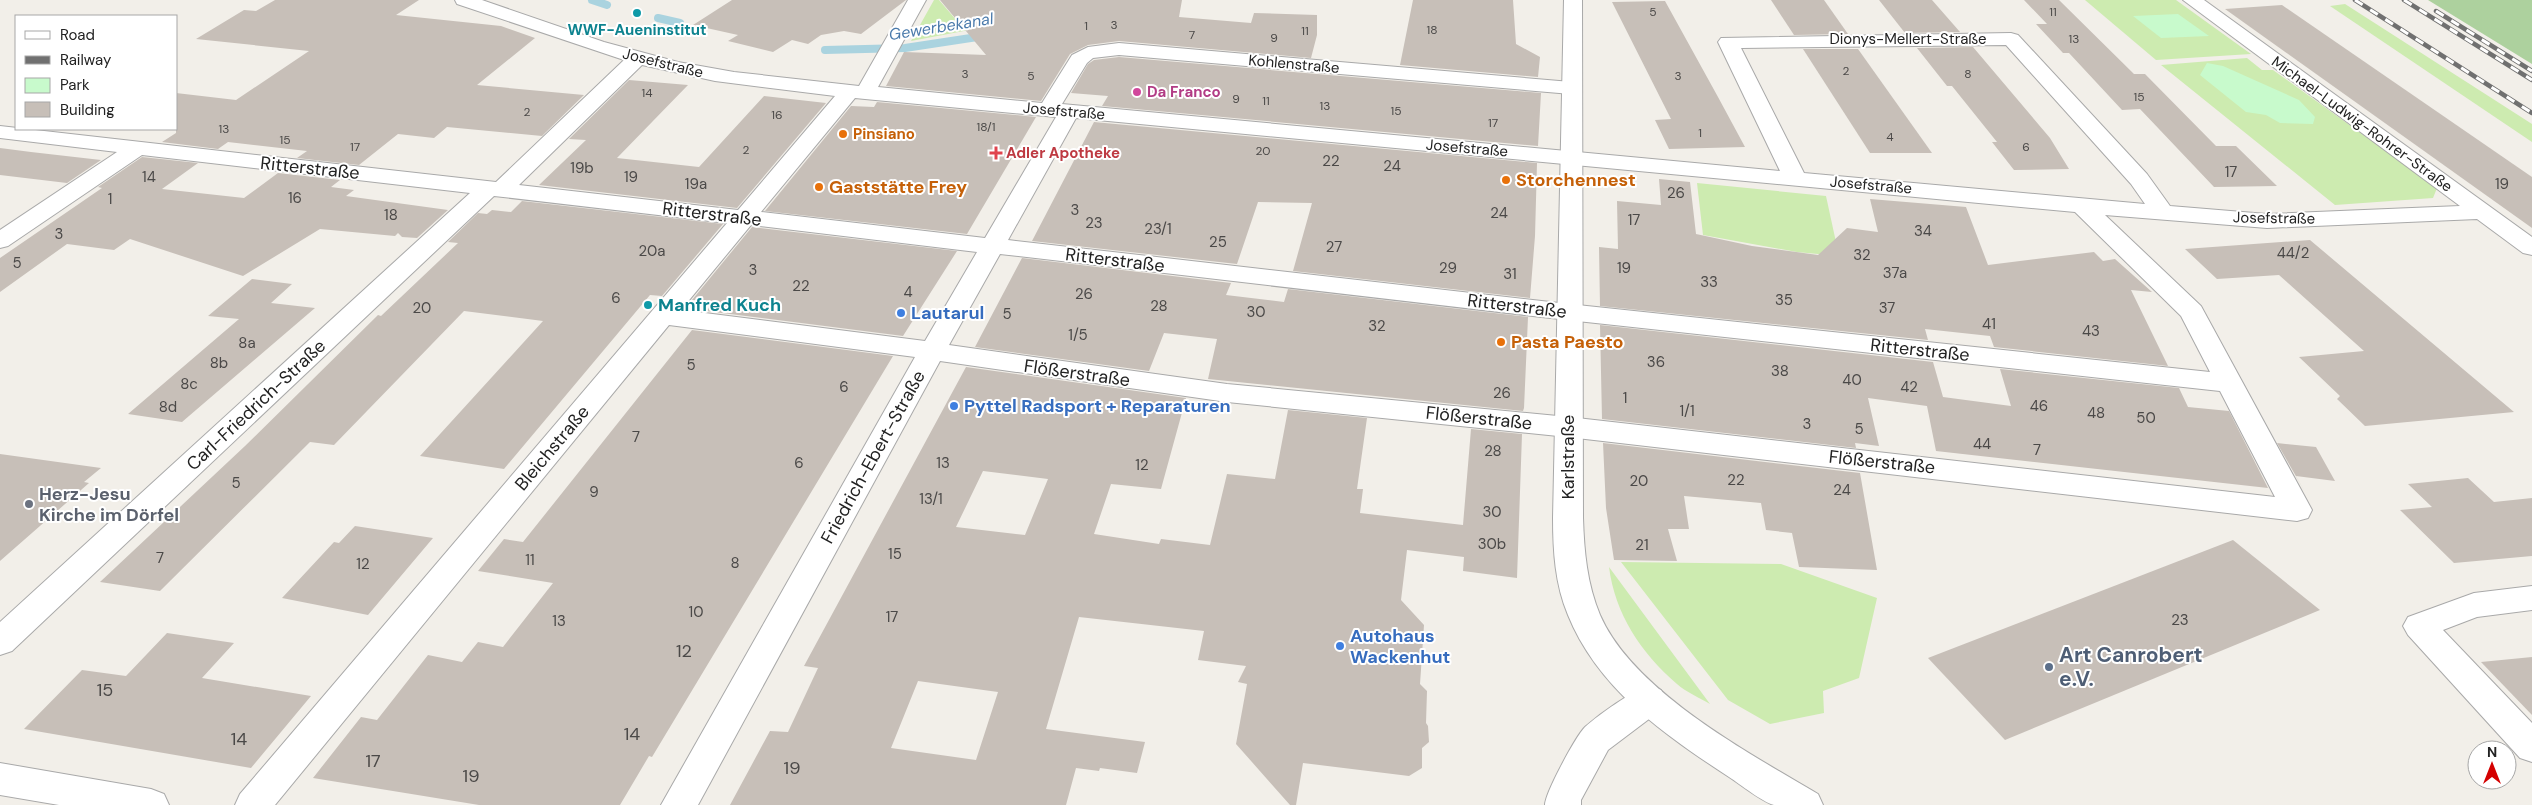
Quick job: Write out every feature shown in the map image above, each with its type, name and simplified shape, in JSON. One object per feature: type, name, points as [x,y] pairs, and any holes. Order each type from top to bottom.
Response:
[{"type":"street","name":"Josefstraße","points":[[464,0],[638,58],[719,76],[858,92],[2082,206],[2267,221],[2482,212]]},
{"type":"street","name":"Bleichstraße","points":[[253,805],[745,218],[858,92],[884,59],[917,0]]},
{"type":"street","name":"Karlstraße","points":[[1573,0],[1570,88],[1568,312],[1568,549],[1571,578],[1581,609],[1594,636],[1622,672],[1649,700],[1708,744],[1805,805]]},
{"type":"street","name":"Michael-Ludwig-Rohrer-Straße","points":[[2192,0],[2532,248]]},
{"type":"street","name":"Dionys-Mellert-Straße","points":[[1795,178],[1728,42],[2011,39],[2139,179],[2162,212]]},
{"type":"street","name":"Kohlenstraße","points":[[1059,110],[1078,59],[1095,51],[1119,48],[1570,88]]},
{"type":"street","name":"Carl-Friedrich-Straße","points":[[0,642],[638,58]]},
{"type":"street","name":"Friedrich-Ebert-Straße","points":[[679,805],[994,246],[1059,110]]},
{"type":"street","name":"Ritterstraße","points":[[0,132],[1568,312],[2230,383]]},
{"type":"street","points":[[0,241],[137,148]]},
{"type":"street","points":[[2082,206],[2192,312],[2230,383]]},
{"type":"street","name":"Flößerstraße","points":[[662,316],[820,336],[1227,393],[1568,427],[2297,510],[2230,383]]},
{"type":"street","points":[[2532,598],[2474,605],[2419,626],[2532,747]]},
{"type":"street","points":[[1563,805],[1568,790],[1596,739],[1649,700]]},
{"type":"street","points":[[0,779],[152,805]]},
{"type":"green space","points":[[934,0],[939,0],[957,21],[1048,0],[1006,23],[911,41]]},
{"type":"green space","points":[[2085,0],[2176,0],[2251,54],[2156,60]]},
{"type":"green space","points":[[2428,0],[2532,0],[2532,64]]},
{"type":"green space","points":[[2345,4],[2532,124],[2532,142],[2330,6]]},
{"type":"green space","points":[[2178,14],[2209,36],[2161,38],[2133,16]]},
{"type":"green space","points":[[2247,58],[2262,70],[2273,70],[2437,188],[2433,198],[2335,205],[2161,65]]},
{"type":"green space","points":[[2207,63],[2223,66],[2299,100],[2315,117],[2313,124],[2280,123],[2266,115],[2246,112],[2200,75]]},
{"type":"green space","points":[[1697,183],[1826,196],[1839,256],[1797,252],[1703,235]]},
{"type":"green space","points":[[1621,562],[1781,564],[1877,598],[1859,678],[1823,691],[1824,713],[1770,724],[1728,700]]},
{"type":"green space","points":[[1609,567],[1710,704],[1677,684],[1641,646],[1617,601]]},
{"type":"building","points":[[275,0],[419,0],[396,15],[501,26],[535,38],[477,85],[584,95],[542,136],[447,127],[434,138],[398,134],[359,165],[297,158],[307,151],[228,142],[218,149],[162,142],[178,130],[178,93],[236,100],[309,51],[196,39],[244,10],[256,11]]},
{"type":"building","points":[[732,0],[906,0],[861,34],[844,31],[821,35],[808,44],[792,40],[773,52],[728,41],[738,35],[693,25]]},
{"type":"building","points":[[940,0],[1182,0],[1179,17],[1251,23],[1254,13],[1317,15],[1317,35],[1311,58],[1119,41],[1088,45],[1070,54],[1041,101],[886,86],[904,52],[986,55]]},
{"type":"building","points":[[1413,0],[1513,0],[1516,44],[1540,57],[1538,77],[1400,65]]},
{"type":"building","points":[[1771,0],[1824,0],[1848,34],[1794,35]]},
{"type":"building","points":[[1879,0],[1932,0],[1960,32],[1905,33]]},
{"type":"building","points":[[2024,0],[2059,0],[2134,74],[2145,74],[2216,146],[2236,146],[2277,186],[2214,187],[2140,109],[2122,110],[2069,53],[2063,53],[2036,24],[2047,24]]},
{"type":"building","points":[[1665,1],[1745,147],[1669,149],[1655,120],[1671,119],[1612,2]]},
{"type":"building","points":[[2282,5],[2532,177],[2532,228],[2225,9]]},
{"type":"building","points":[[1973,47],[2050,138],[2069,169],[2014,170],[1992,142],[1997,142],[1952,86],[1947,86],[1917,48]]},
{"type":"building","points":[[1803,49],[1858,49],[1932,153],[1870,153]]},
{"type":"building","points":[[1119,57],[1541,93],[1538,146],[1102,106],[1108,96],[1071,93],[1088,64],[1094,60]]},
{"type":"building","points":[[629,80],[688,85],[617,158],[699,167],[764,96],[826,103],[737,208],[539,185],[586,140],[569,139]]},
{"type":"building","points":[[877,102],[1036,117],[967,234],[765,211],[851,106],[874,107]]},
{"type":"building","points":[[1094,122],[1537,163],[1535,236],[1530,298],[1293,271],[1312,203],[1258,202],[1237,264],[1032,241]]},
{"type":"building","points":[[0,148],[101,160],[67,183],[0,175]]},
{"type":"building","points":[[142,157],[198,163],[162,189],[244,198],[278,173],[340,180],[331,187],[354,190],[346,196],[448,210],[417,238],[402,237],[398,233],[395,236],[320,229],[243,276],[130,239],[114,250],[67,244],[0,292],[0,258],[102,188],[98,187]]},
{"type":"building","points":[[1659,179],[1690,182],[1696,234],[1752,246],[1818,255],[1847,228],[1878,232],[1870,199],[1966,207],[1988,265],[2094,252],[2103,261],[2115,259],[2152,292],[2131,290],[2168,366],[1994,347],[1990,336],[1925,329],[1928,340],[1600,306],[1599,247],[1618,249],[1617,201],[1661,205]]},
{"type":"building","points":[[522,201],[723,224],[662,296],[650,295],[504,469],[420,456],[543,321],[464,311],[334,445],[310,442],[160,591],[100,582],[245,446],[378,315],[381,316],[458,243],[448,242],[478,213],[487,214],[492,210],[511,212]]},
{"type":"building","points":[[752,227],[957,251],[903,336],[706,311],[714,302],[692,300]]},
{"type":"building","points":[[2310,240],[2514,412],[2365,426],[2337,399],[2340,396],[2299,357],[2364,351],[2279,275],[2217,279],[2185,249]]},
{"type":"building","points":[[1022,258],[1231,283],[1226,295],[1284,302],[1288,289],[1528,317],[1524,408],[1523,411],[1208,379],[1217,339],[1164,333],[1149,371],[975,347]]},
{"type":"building","points":[[252,279],[292,284],[271,303],[315,308],[182,422],[128,414],[239,319],[208,316]]},
{"type":"building","points":[[1600,325],[1933,362],[1943,397],[2011,406],[2000,369],[2179,388],[2188,407],[2229,411],[2268,488],[1936,451],[1927,406],[1868,398],[1879,446],[1855,443],[1856,448],[1602,419]]},
{"type":"building","points":[[692,330],[893,356],[652,757],[649,756],[620,805],[479,805],[313,778],[361,717],[377,720],[428,655],[462,662],[478,642],[503,647],[553,583],[478,571],[504,539],[523,542]]},
{"type":"building","points":[[966,367],[1186,398],[1161,489],[1111,484],[1094,534],[1159,544],[1161,539],[1210,545],[1227,474],[1275,479],[1288,410],[1367,418],[1357,489],[1363,489],[1360,513],[1463,525],[1471,429],[1522,434],[1517,578],[1463,571],[1464,557],[1407,550],[1401,600],[1424,625],[1420,684],[1427,691],[1426,723],[1428,726],[1429,742],[1422,748],[1422,768],[1409,776],[1303,763],[1296,805],[1290,805],[1236,744],[1247,684],[1238,682],[1246,666],[1198,660],[1204,631],[1079,617],[1046,729],[1145,742],[1137,773],[1100,768],[1099,771],[1076,768],[1066,805],[730,805],[770,731],[788,732],[818,668],[804,666]],"holes":[[[983,471],[1048,479],[1025,535],[956,527]],[[918,681],[998,692],[976,760],[891,748]]]},
{"type":"building","points":[[1603,443],[1860,473],[1877,570],[1799,567],[1792,533],[1766,530],[1761,503],[1684,496],[1689,529],[1668,529],[1677,561],[1614,560],[1606,508]]},
{"type":"building","points":[[2277,443],[2316,447],[2335,481],[2296,476],[2305,492]]},
{"type":"building","name":"Herz-Jesu Kirche im Dörfel","points":[[0,454],[101,468],[84,482],[89,483],[0,561]]},
{"type":"building","points":[[2468,478],[2494,502],[2532,498],[2532,556],[2454,563],[2400,510],[2432,507],[2408,484]]},
{"type":"building","points":[[355,526],[433,538],[368,615],[282,598],[334,542],[339,543]]},
{"type":"building","points":[[2233,540],[2320,610],[2005,740],[1928,658]]},
{"type":"building","points":[[167,633],[234,643],[202,678],[311,696],[251,768],[24,729],[82,670],[126,676]]},
{"type":"building","points":[[2532,657],[2532,715],[2481,662]]},
{"type":"waterway","name":"Gewerbekanal","points":[[592,0],[607,5]]},
{"type":"waterway","name":"Gewerbekanal","points":[[658,18],[680,23]]},
{"type":"waterway","name":"Gewerbekanal","points":[[825,50],[905,48],[984,36]]},
{"type":"railway","points":[[2355,0],[2532,113]]},
{"type":"railway","points":[[2404,0],[2532,80]]},
{"type":"railway","points":[[2436,11],[2532,71]]},
{"type":"place","name":"WWF-Aueninstitut","points":[[637,13]]},
{"type":"place","name":"Da Franco","points":[[1137,92]]},
{"type":"place","name":"Pinsiano","points":[[843,134]]},
{"type":"place","name":"Adler Apotheke","points":[[996,153]]},
{"type":"place","name":"Storchennest","points":[[1506,180]]},
{"type":"place","name":"Gaststätte Frey","points":[[819,187]]},
{"type":"place","name":"Manfred Kuch","points":[[648,305]]},
{"type":"place","name":"Lautarul","points":[[901,313]]},
{"type":"place","name":"Pasta Paesto","points":[[1501,342]]},
{"type":"place","name":"Pyttel Radsport + Reparaturen","points":[[954,406]]},
{"type":"place","name":"Herz-Jesu Kirche im Dörfel","points":[[29,504]]},
{"type":"place","name":"Autohaus Wackenhut","points":[[1340,646]]},
{"type":"place","name":"Art Canrobert e.V.","points":[[2049,667]]}]
